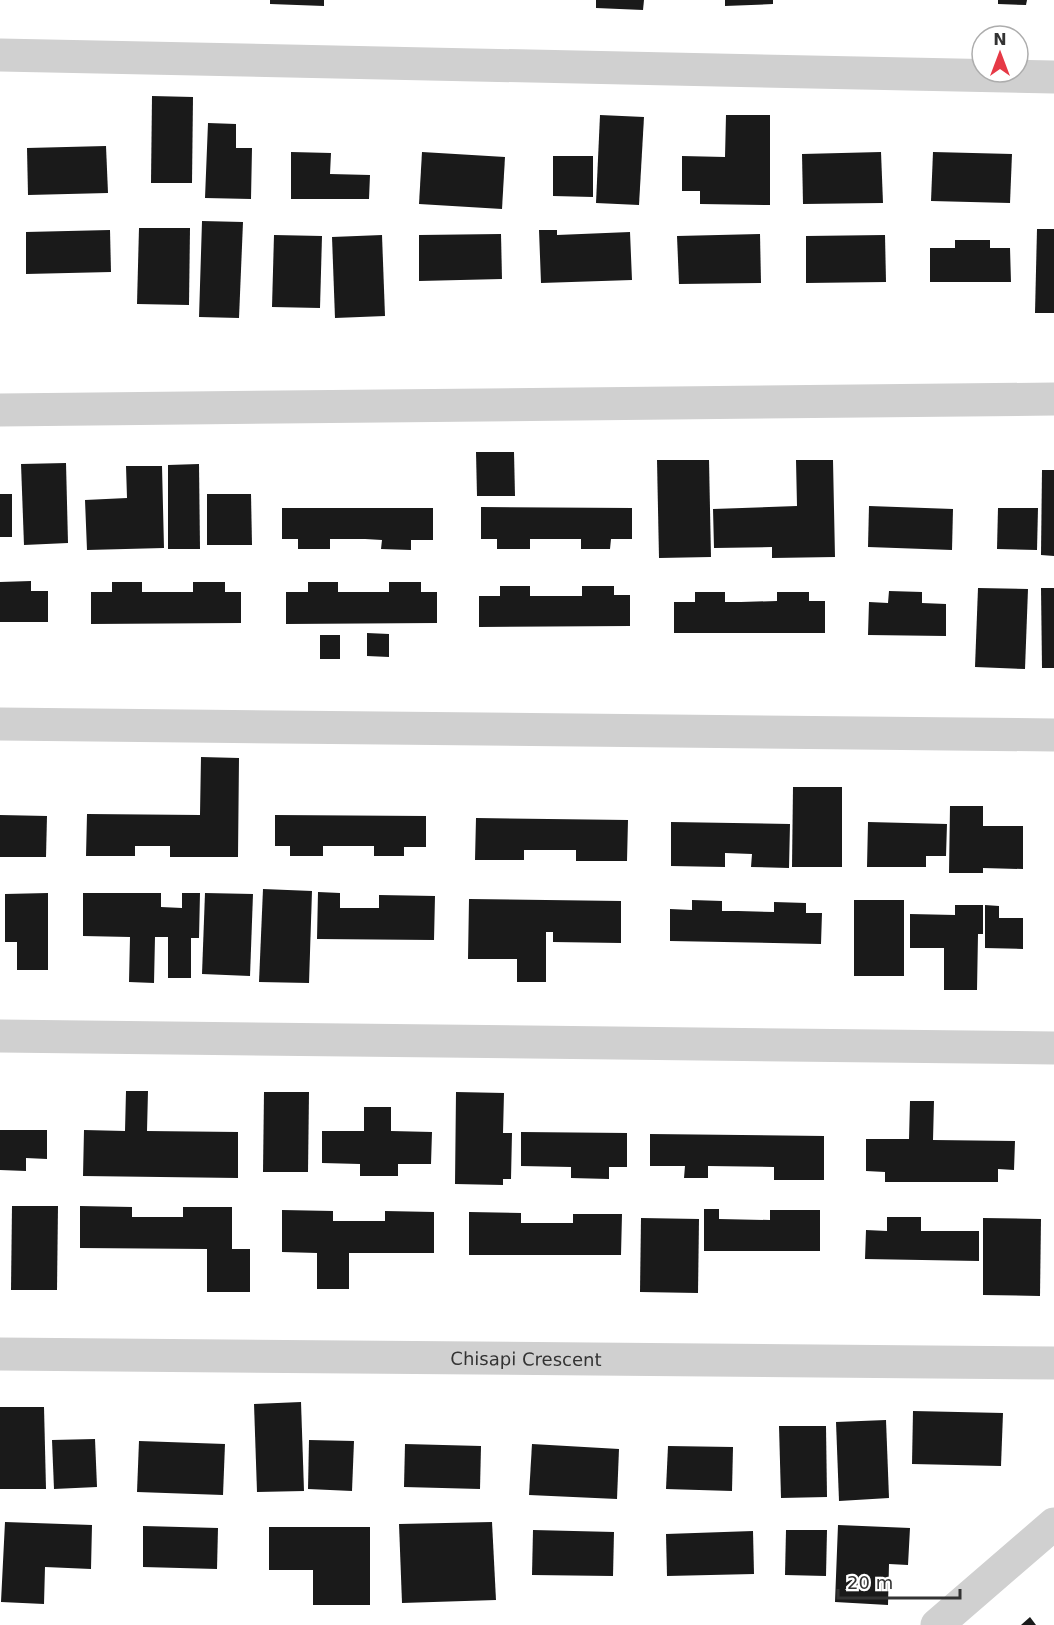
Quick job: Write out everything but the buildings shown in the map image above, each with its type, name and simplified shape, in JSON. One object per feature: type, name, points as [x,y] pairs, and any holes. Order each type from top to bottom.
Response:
[{"type":"street","points":[[0,55],[1054,77]]},
{"type":"street","points":[[0,410],[1054,399]]},
{"type":"street","points":[[0,724],[1054,735]]},
{"type":"street","points":[[0,1036],[1054,1048]]},
{"type":"street","name":"Chisapi Crescent","points":[[0,1354],[1054,1363]]},
{"type":"street","points":[[937,1625],[1054,1524]]}]
